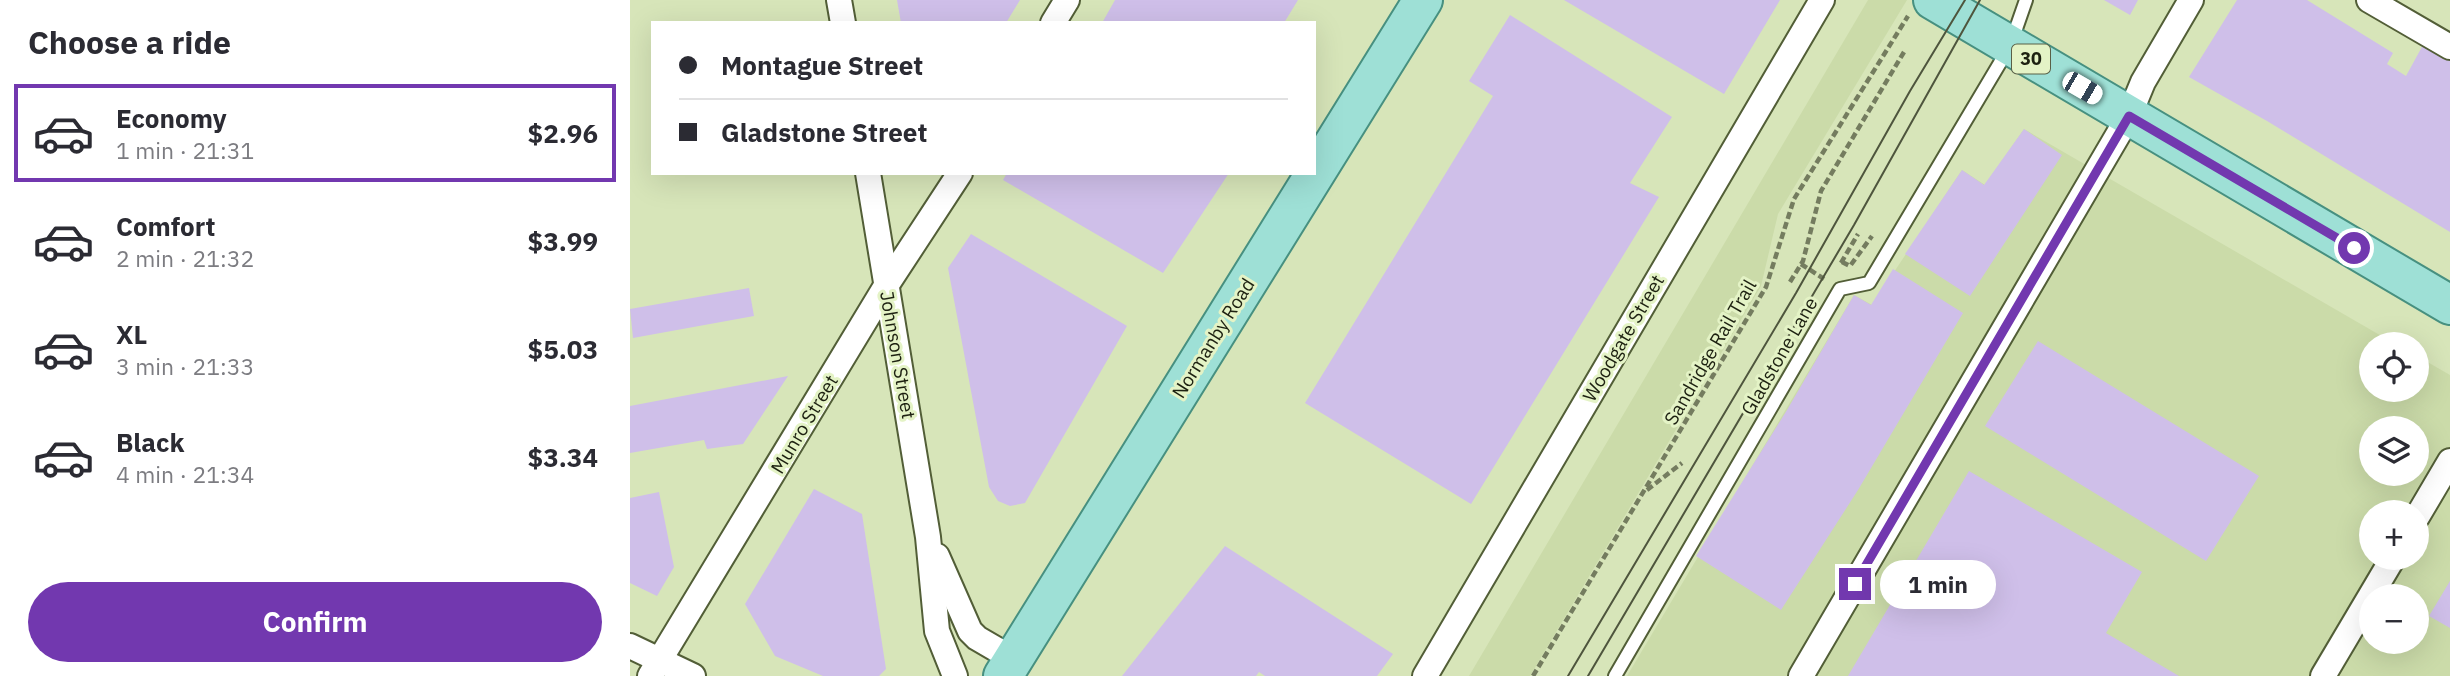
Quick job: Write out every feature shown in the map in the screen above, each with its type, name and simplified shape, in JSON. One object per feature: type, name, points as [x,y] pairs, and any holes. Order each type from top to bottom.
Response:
[{"type":"main road","name":"Normanby Road","points":[[1316,172],[1423,0]]},
{"type":"main road","name":"30","points":[[1922,5],[2010,47],[2450,305]]},
{"type":"main road","name":"Normanby Road","points":[[1008,668],[1314,175]]},
{"type":"street","points":[[839,0],[843,21]]},
{"type":"street","points":[[1054,21],[1067,0]]},
{"type":"street","name":"Woodgate Street","points":[[1425,676],[1822,0]]},
{"type":"street","points":[[1801,676],[2129,116],[2143,82],[2190,0]]},
{"type":"street","points":[[2369,0],[2450,47]]},
{"type":"street","name":"Johnson Street","points":[[868,175],[928,537],[937,631],[955,676]]},
{"type":"street","name":"Munro Street","points":[[655,668],[886,286],[959,175]]},
{"type":"street","points":[[2427,500],[2450,461]]},
{"type":"street","name":"Johnson Street","points":[[928,537],[970,631],[1008,668]]},
{"type":"street","points":[[2323,676],[2386,570]]},
{"type":"street","points":[[630,646],[655,668],[693,676]]},
{"type":"lane","name":"Gladstone Lane","points":[[1615,676],[1840,289],[1869,283],[2010,47],[2026,0]]},
{"type":"path","name":"Sandridge Rail Trail","points":[[1533,676],[1766,287],[1794,198],[1885,54],[1922,5]]},
{"type":"path","points":[[1790,282],[1801,264],[1821,191],[1904,52]]},
{"type":"path","points":[[1836,272],[1858,234]]},
{"type":"path","points":[[1801,264],[1830,283]]},
{"type":"path","points":[[1642,494],[1682,463]]},
{"type":"shaded area","points":[[1868,0],[1907,0],[1778,214],[1761,286],[1530,676],[1469,676]]},
{"type":"shaded area","points":[[2024,129],[2375,332],[2359,332],[2359,402],[2429,402],[2429,363],[2450,375],[2450,676],[1627,676],[1854,295],[1872,305],[1962,170],[1985,185]]},
{"type":"building","points":[[897,0],[1020,0],[1007,21],[901,21]]},
{"type":"building","points":[[1115,0],[1298,0],[1285,21],[1103,21]]},
{"type":"building","points":[[1564,0],[1780,0],[1724,94]]},
{"type":"building","points":[[2104,0],[2138,0],[2130,15]]},
{"type":"building","points":[[2237,0],[2307,0],[2393,53],[2387,64],[2406,76],[2423,45],[2450,60],[2450,232],[2189,77]]},
{"type":"building","points":[[1510,15],[1672,117],[1630,183],[1659,197],[1471,504],[1305,403],[1493,96],[1469,81]]},
{"type":"building","points":[[2024,129],[2062,155],[1970,296],[1905,254],[1962,170],[1984,185]]},
{"type":"building","points":[[1006,175],[1228,175],[1163,273],[1003,180]]},
{"type":"building","points":[[971,234],[1127,326],[1025,503],[1010,506],[998,501],[989,487],[948,268]]},
{"type":"building","points":[[1893,269],[1963,313],[1858,490],[1781,610],[1696,556],[1787,410],[1854,295],[1871,305]]},
{"type":"building","points":[[749,288],[754,316],[633,338],[630,309]]},
{"type":"building","points":[[2038,341],[2259,476],[2206,561],[1985,426]]},
{"type":"building","points":[[788,376],[743,444],[707,449],[704,440],[630,453],[630,406]]},
{"type":"building","points":[[1969,471],[2142,572],[2106,633],[2179,676],[1848,676]]},
{"type":"building","points":[[814,489],[862,514],[886,669],[879,676],[823,676],[775,656],[745,604]]},
{"type":"building","points":[[659,492],[674,567],[657,596],[630,583],[630,498]]},
{"type":"building","points":[[1225,546],[1393,654],[1377,676],[1265,676],[1259,672],[1256,676],[1122,676]]},
{"type":"building","points":[[2450,581],[2450,628],[2429,616]]},
{"type":"tram line","points":[[1568,676],[1796,293],[1910,91],[1965,0]]},
{"type":"tram line","points":[[1588,676],[1854,225],[1980,0]]},
{"type":"route","points":[[1855,584],[2129,116],[2354,248]]}]
